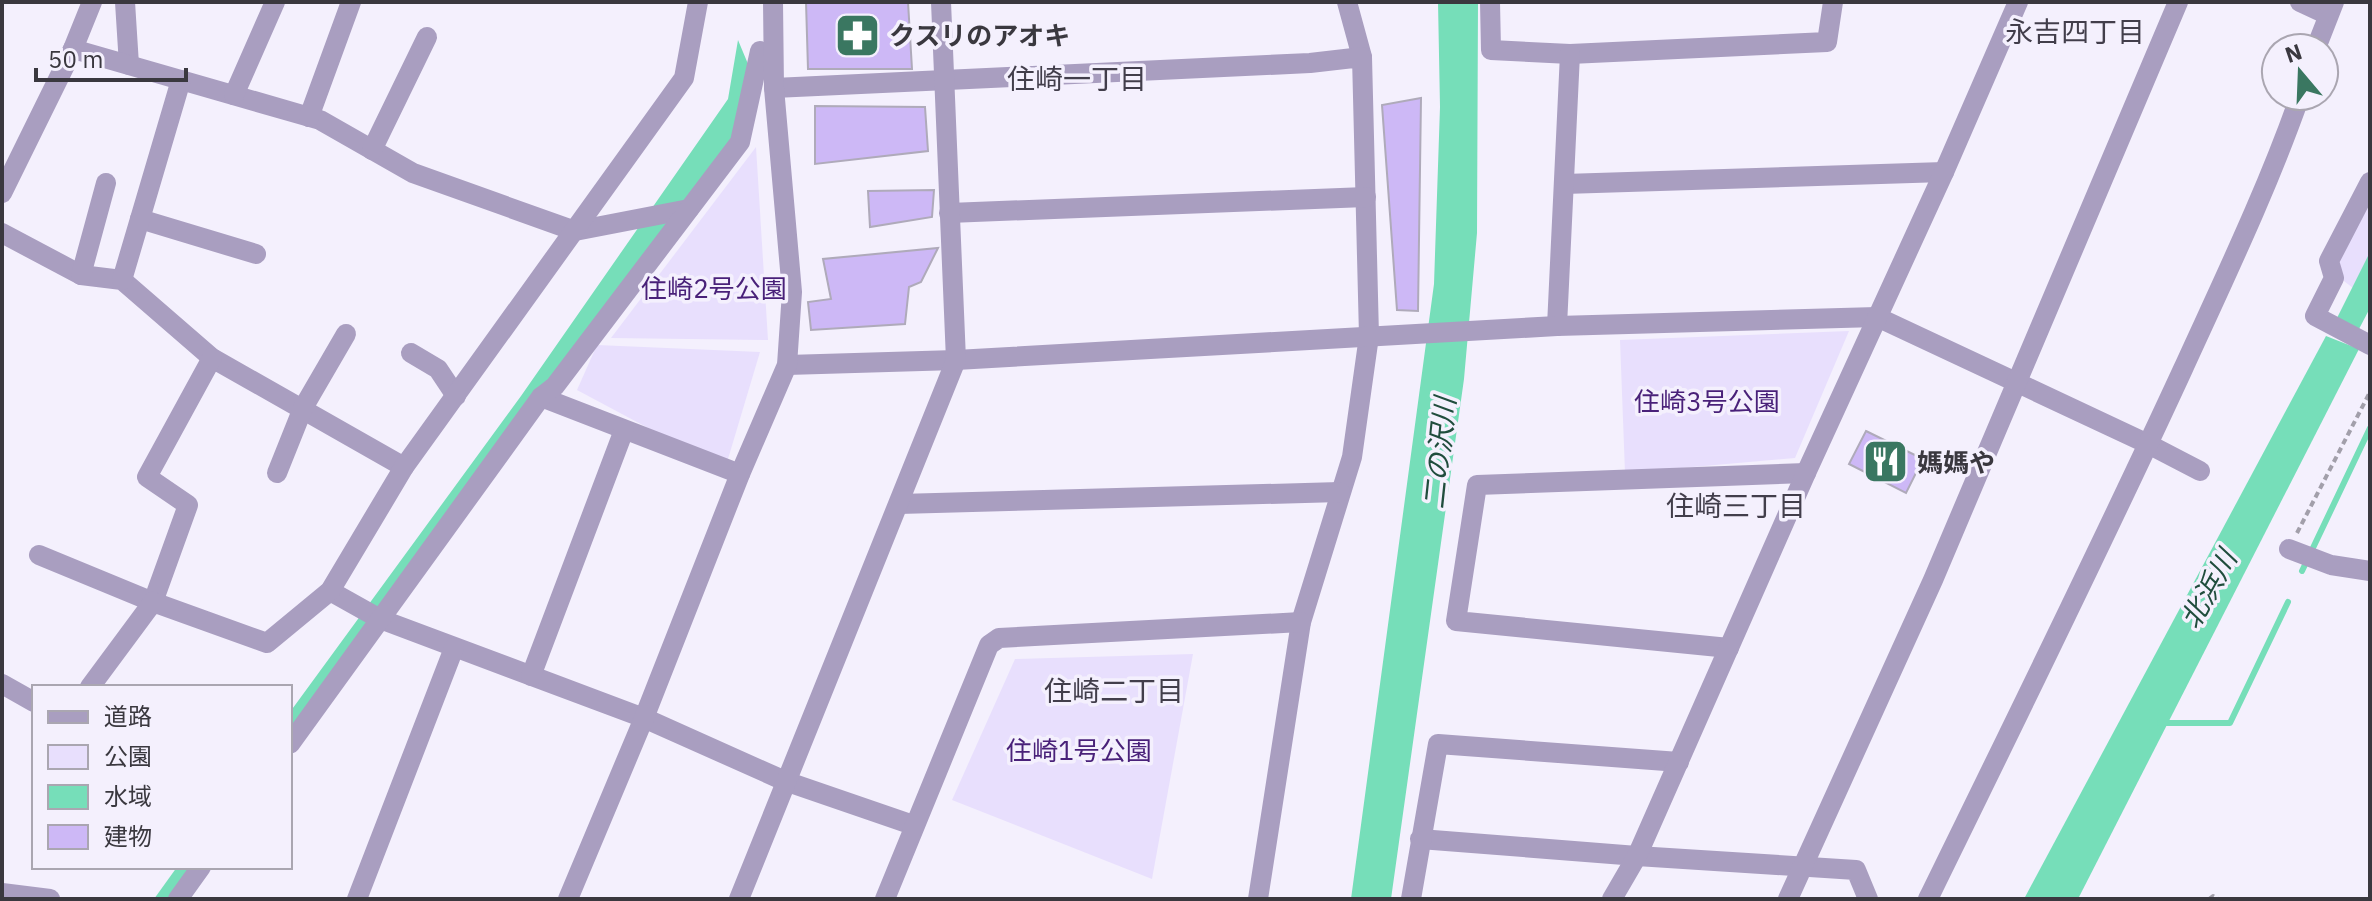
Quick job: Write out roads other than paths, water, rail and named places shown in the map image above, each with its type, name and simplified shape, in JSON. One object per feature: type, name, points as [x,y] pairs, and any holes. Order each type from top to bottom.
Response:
[{"type":"street","points":[[2,193],[73,49],[92,2]]},
{"type":"street","points":[[125,2],[129,65]]},
{"type":"street","points":[[234,95],[275,2]]},
{"type":"street","points":[[309,117],[351,2]]},
{"type":"street","points":[[39,555],[153,602],[267,643],[330,591],[404,467],[684,78],[698,2]]},
{"type":"street","points":[[568,899],[787,365],[792,292],[774,88],[773,2]]},
{"type":"street","points":[[739,899],[956,360],[941,2]]},
{"type":"street","points":[[1258,899],[1301,622],[1352,457],[1369,336],[1362,57],[1347,2]]},
{"type":"street","points":[[1490,2],[1491,50],[1570,54],[1827,42],[1833,2]]},
{"type":"street","points":[[1612,899],[1637,856],[2018,2]]},
{"type":"street","points":[[1788,899],[1927,594],[2178,2]]},
{"type":"street","points":[[2300,2],[2331,8],[2322,32]]},
{"type":"street","points":[[372,150],[427,37]]},
{"type":"street","points":[[73,49],[320,120],[413,173],[575,231],[683,210]]},
{"type":"street","points":[[292,741],[541,397],[555,386],[683,210],[740,142],[760,51]]},
{"type":"street","points":[[1557,326],[1570,54]]},
{"type":"street","points":[[774,88],[1310,63],[1362,57]]},
{"type":"street","points":[[122,280],[181,80]]},
{"type":"street","points":[[1928,899],[2148,444],[2280,154],[2294,112]]},
{"type":"street","points":[[1564,184],[1944,172]]},
{"type":"street","points":[[2370,182],[2329,261],[2334,278],[2315,316],[2370,345]]},
{"type":"street","points":[[81,275],[106,183]]},
{"type":"street","points":[[949,213],[1366,197]]},
{"type":"street","points":[[140,219],[256,254]]},
{"type":"street","points":[[2,233],[81,275],[122,280],[212,358],[404,467]]},
{"type":"street","points":[[787,365],[956,360],[1557,326],[1877,317],[2200,471]]},
{"type":"street","points":[[277,473],[303,408],[346,334]]},
{"type":"street","points":[[411,353],[438,369],[456,396]]},
{"type":"street","points":[[91,685],[153,602],[188,505],[147,477],[212,358]]},
{"type":"street","points":[[541,397],[740,474]]},
{"type":"street","points":[[531,676],[624,430]]},
{"type":"street","points":[[1729,648],[1456,621],[1477,485],[1806,473]]},
{"type":"street","points":[[899,504],[1340,492]]},
{"type":"street","points":[[2289,549],[2331,565],[2370,571]]},
{"type":"street","points":[[330,591],[380,619],[644,718],[785,781],[913,825]]},
{"type":"street","points":[[885,899],[989,645],[999,638],[1301,622]]},
{"type":"street","points":[[357,899],[454,648]]},
{"type":"street","points":[[2,684],[32,701]]},
{"type":"street","points":[[1411,899],[1438,744],[1679,762]]},
{"type":"street","points":[[1420,839],[1856,870],[1868,899]]},
{"type":"street","points":[[178,899],[200,869]]},
{"type":"street","points":[[2,893],[50,899]]},
{"type":"water","name":"二の沢川","points":[[1438,2],[1478,2],[1477,233],[1464,379],[1391,899],[1351,899],[1434,284],[1440,107]]},
{"type":"water","points":[[738,40],[748,64],[736,134],[292,731],[292,709],[521,396],[728,99]]},
{"type":"water","points":[[2370,252],[2370,308],[2359,329],[2336,320]]},
{"type":"water","name":"北浜川","points":[[2326,336],[2359,349],[2078,899],[2024,899]]},
{"type":"water","points":[[176,869],[193,869],[171,899],[154,899]]},
{"type":"waterway","points":[[2302,571],[2370,428]]},
{"type":"waterway","points":[[2160,723],[2230,723],[2288,602]]},
{"type":"place","name":"クスリのアオキ","points":[[858,35]]},
{"type":"place","name":"媽媽や","points":[[1886,462]]},
{"type":"district","name":"永吉四丁目","points":[[2075,31]]},
{"type":"district","name":"住崎一丁目","points":[[1077,78]]},
{"type":"district","name":"住崎三丁目","points":[[1736,505]]},
{"type":"district","name":"住崎二丁目","points":[[1114,690]]},
{"type":"park label","name":"住崎2号公園","points":[[714,288]]},
{"type":"park label","name":"住崎3号公園","points":[[1707,401]]},
{"type":"park label","name":"住崎1号公園","points":[[1079,750]]}]
